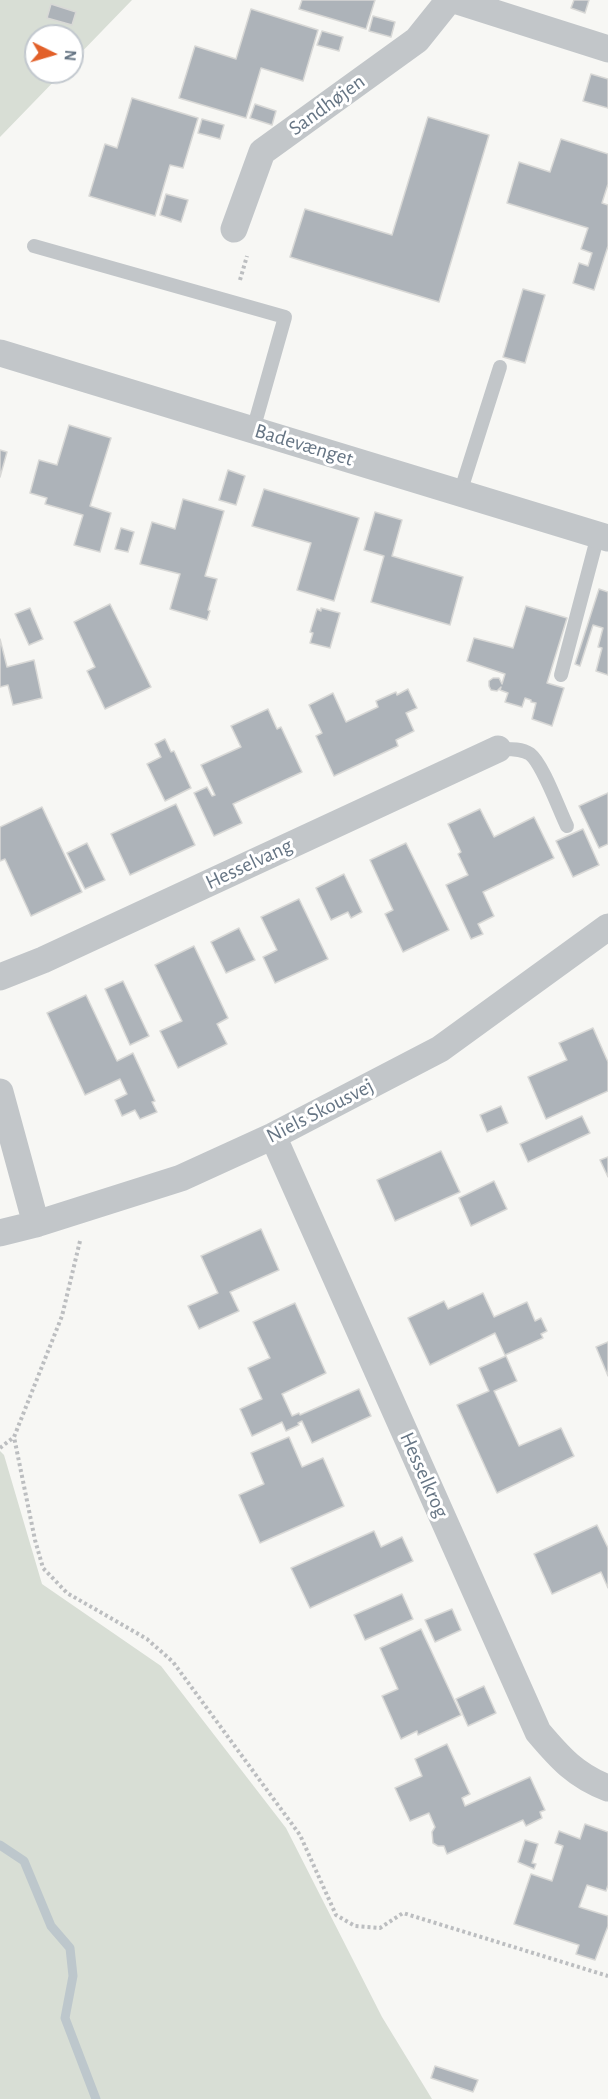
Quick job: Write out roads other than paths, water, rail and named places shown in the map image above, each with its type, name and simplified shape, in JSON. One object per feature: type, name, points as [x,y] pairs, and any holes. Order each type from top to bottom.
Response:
[{"type":"street","name":"Sandhøjen","points":[[234,229],[262,152],[417,40],[449,0]]},
{"type":"street","points":[[454,0],[608,49]]},
{"type":"street","name":"Badevænget","points":[[0,353],[603,536]]},
{"type":"street","name":"Hesselvang","points":[[0,977],[43,960],[498,748]]},
{"type":"street","name":"Niels Skousvej","points":[[0,1233],[36,1224],[181,1178],[273,1136],[440,1049],[606,937]]},
{"type":"street","points":[[0,1092],[36,1224]]},
{"type":"street","name":"Hesselkrog","points":[[273,1136],[538,1732],[565,1764],[597,1784],[608,1788]]},
{"type":"lane","points":[[34,246],[285,317],[253,430]]},
{"type":"lane","points":[[460,493],[500,367]]},
{"type":"lane","points":[[561,675],[603,536]]},
{"type":"lane","points":[[498,748],[520,750],[531,754],[542,769],[567,826]]},
{"type":"waterway","points":[[0,1845],[24,1861],[51,1926],[70,1948],[73,1976],[65,2018],[96,2099]]}]
